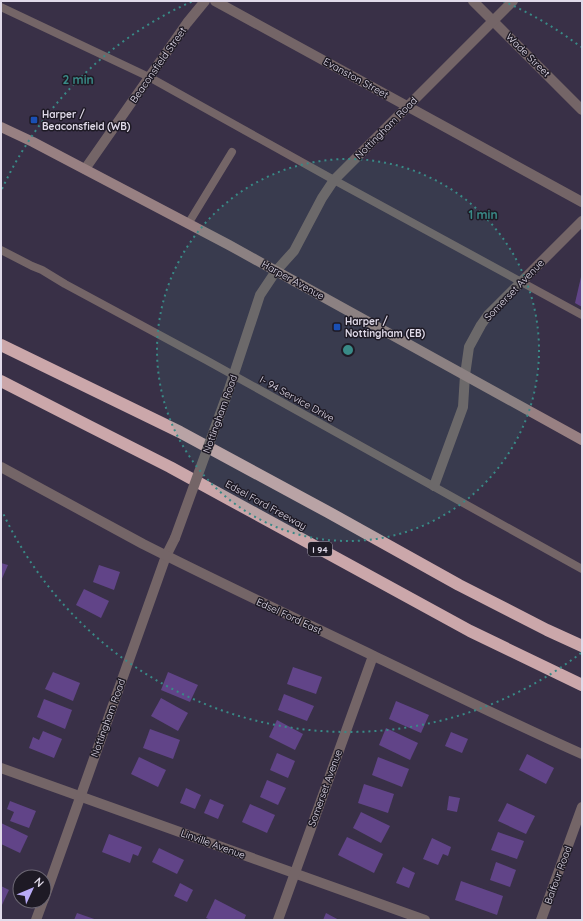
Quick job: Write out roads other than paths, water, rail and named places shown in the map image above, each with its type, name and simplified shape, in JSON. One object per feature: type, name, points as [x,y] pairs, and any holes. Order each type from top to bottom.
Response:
[{"type":"highway","points":[[1,345],[180,432],[459,585],[547,630],[582,646]]},
{"type":"highway","name":"Edsel Ford Freeway","points":[[1,381],[170,467],[470,631],[582,685]]},
{"type":"main road","name":"Harper Avenue","points":[[1,127],[85,169],[276,271],[582,440]]},
{"type":"street","name":"Beaconsfield Street","points":[[85,169],[187,23],[205,1]]},
{"type":"street","name":"Evanston Street","points":[[215,1],[582,202]]},
{"type":"street","name":"Wade Street","points":[[473,1],[582,110]]},
{"type":"street","name":"Nottingham Road","points":[[52,877],[166,556],[175,538],[228,392],[260,295],[276,271],[294,251],[322,198],[334,180],[513,1]]},
{"type":"street","name":"Somerset Avenue","points":[[434,486],[463,406],[469,347],[480,325],[488,315],[582,221]]},
{"type":"street","name":"Edsel Ford East","points":[[1,467],[166,556],[522,727],[582,754]]},
{"type":"street","name":"Somerset Avenue","points":[[278,920],[373,656]]},
{"type":"street","name":"Linville Avenue","points":[[1,768],[424,920]]},
{"type":"street","name":"Balfour Road","points":[[541,920],[582,807]]},
{"type":"street","name":"Nottingham Road","points":[[36,920],[40,909]]},
{"type":"lane","points":[[1,7],[149,77],[582,316]]},
{"type":"lane","points":[[188,224],[232,152]]},
{"type":"lane","name":"I- 94 Service Drive","points":[[1,250],[42,270],[582,568]]},
{"type":"place","name":"Harper / Beaconsfield (WB)","points":[[34,120]]},
{"type":"place","name":"Harper / Nottingham (EB)","points":[[337,327]]}]
